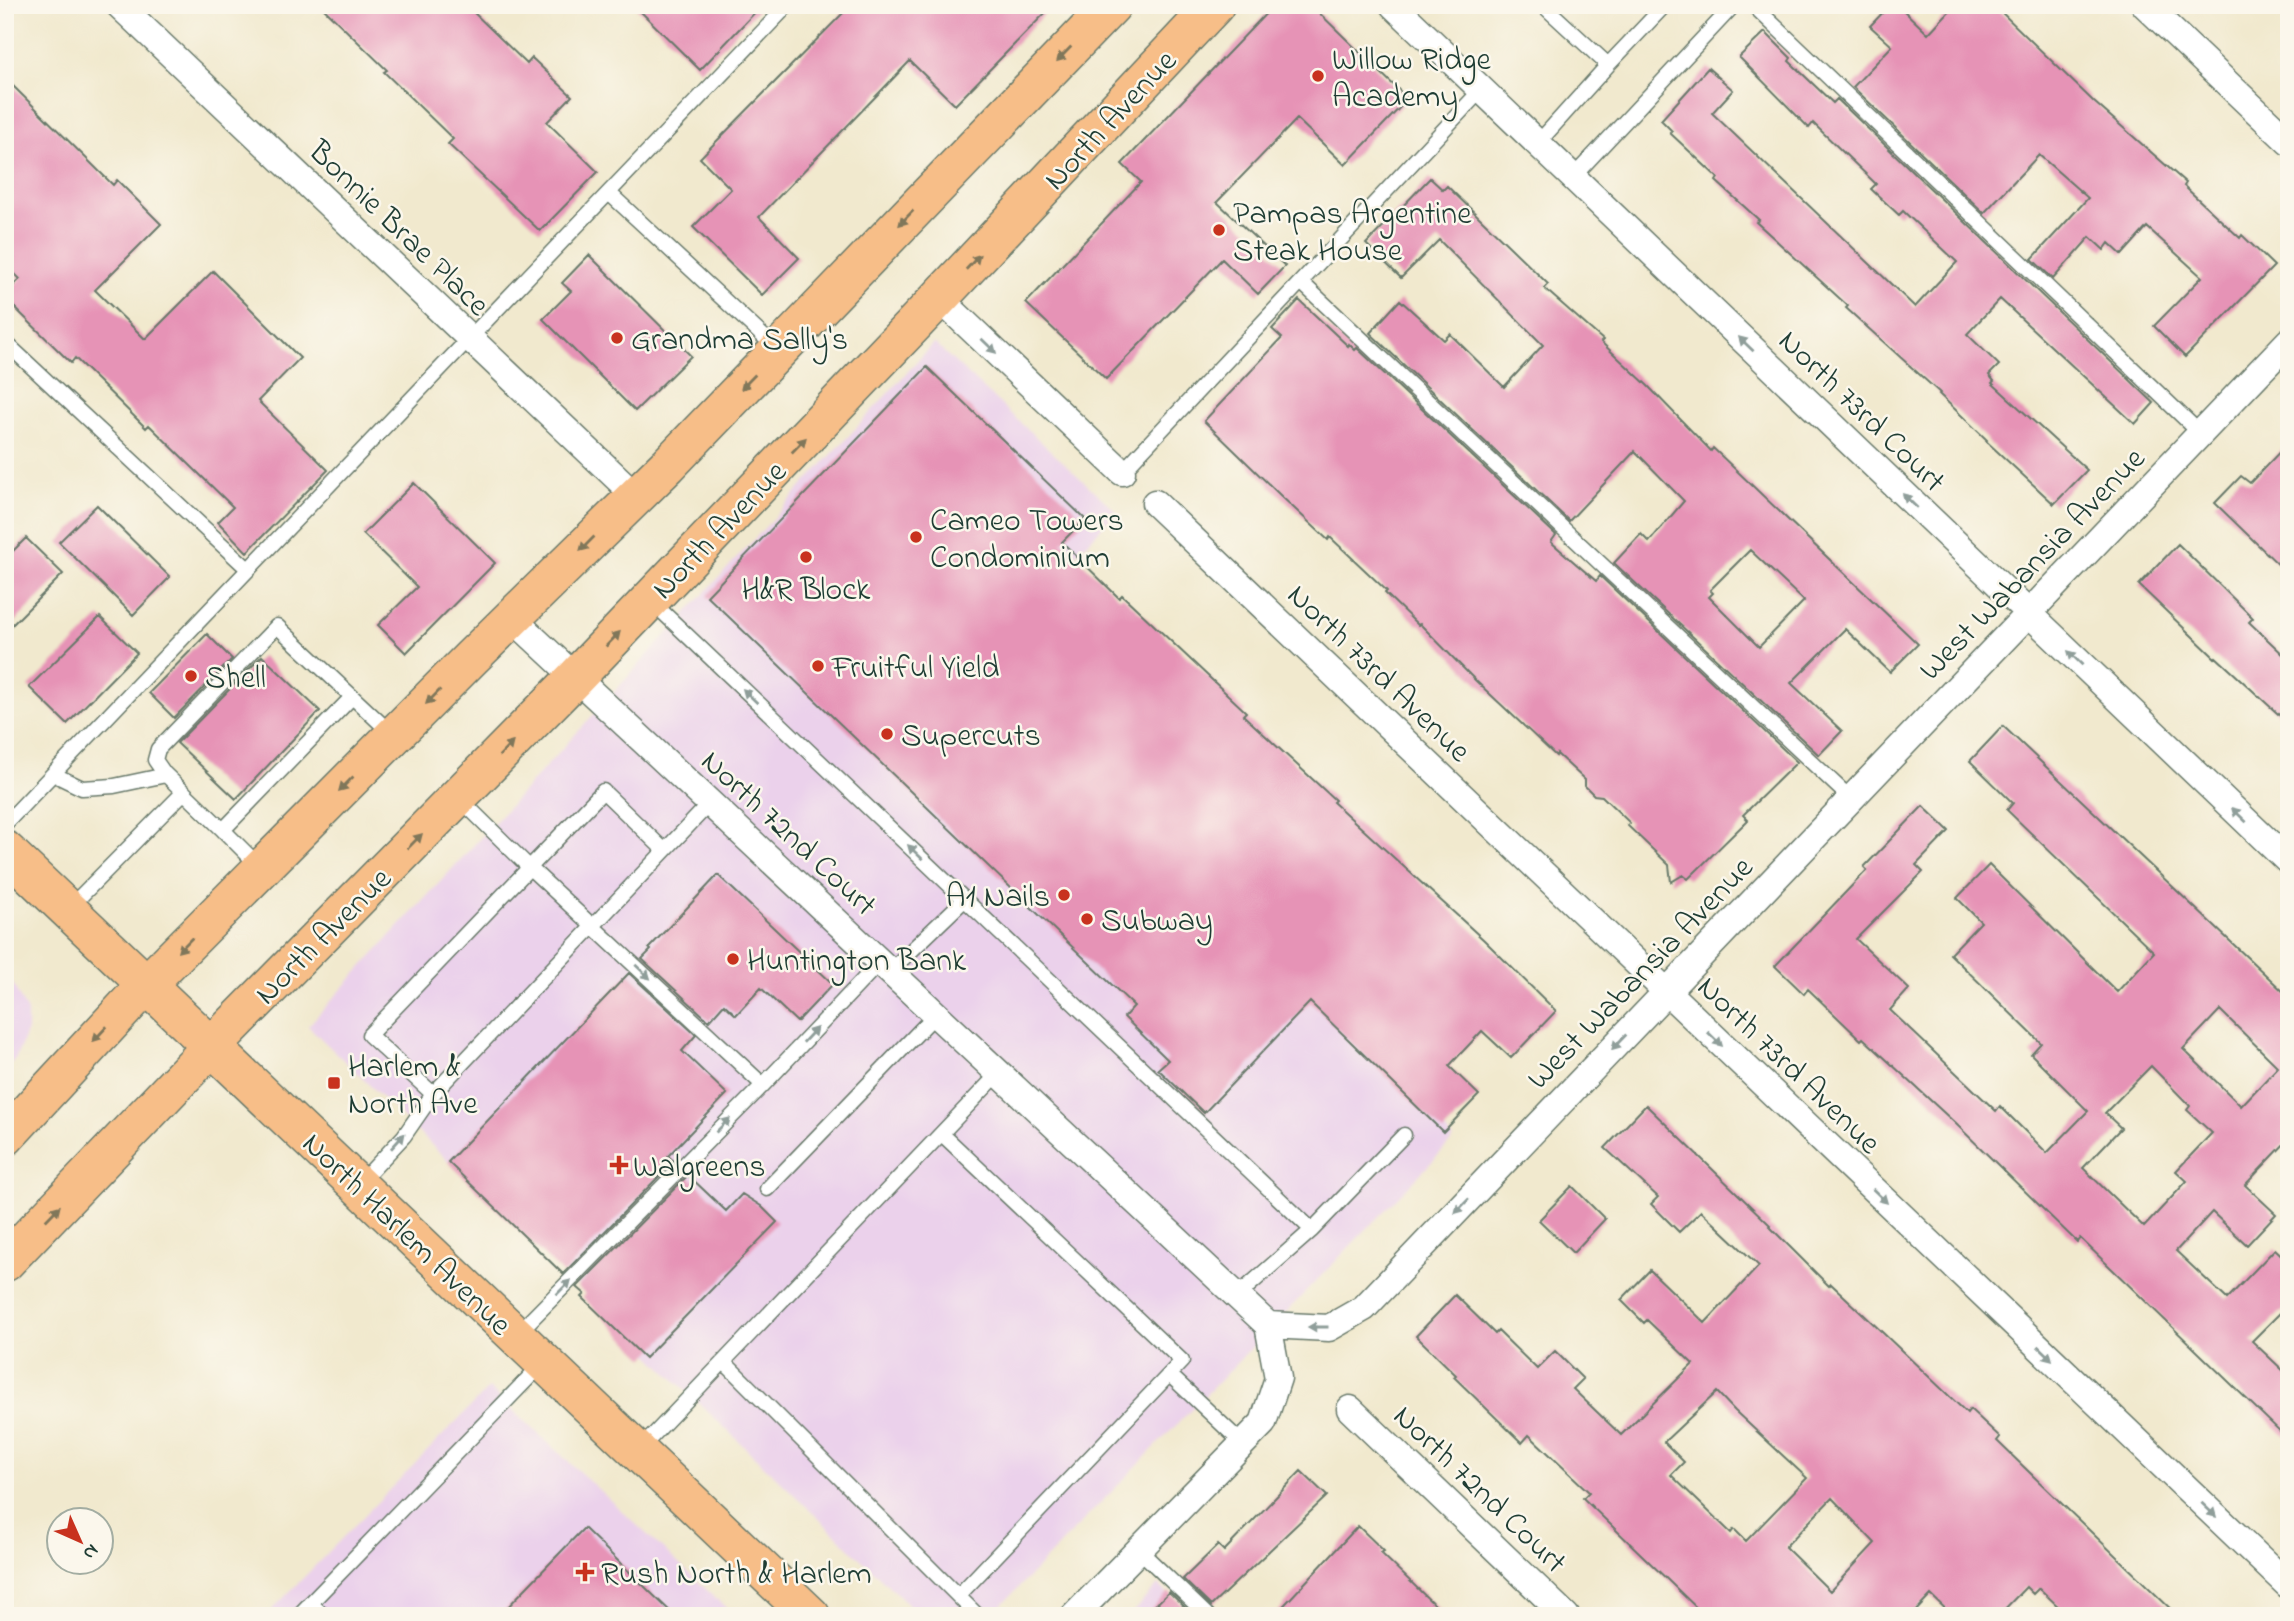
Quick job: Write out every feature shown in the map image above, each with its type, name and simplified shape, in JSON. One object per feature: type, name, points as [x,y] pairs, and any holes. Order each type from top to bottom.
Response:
[{"type":"main road","points":[[5,1137],[147,984],[636,496],[1112,5]]},
{"type":"main road","name":"North Avenue","points":[[5,1262],[212,1046],[576,677],[1216,5]]},
{"type":"main road","name":"North Harlem Avenue","points":[[5,850],[811,1616]]},
{"type":"street","name":"Bonnie Brae Place","points":[[119,5],[636,496]]},
{"type":"street","name":"North 73rd Court","points":[[1393,5],[2289,862]]},
{"type":"street","points":[[2145,5],[2289,142]]},
{"type":"street","points":[[939,298],[1122,472]]},
{"type":"street","name":"West Wabansia Avenue","points":[[1268,1325],[1329,1328],[1364,1308],[2289,341]]},
{"type":"street","name":"North 73rd Avenue","points":[[1155,503],[2289,1586]]},
{"type":"street","name":"North 72nd Court","points":[[512,618],[1268,1325]]},
{"type":"street","points":[[1074,1616],[1263,1423],[1278,1378],[1268,1325]]},
{"type":"street","name":"North 72nd Court","points":[[1349,1409],[1566,1616]]},
{"type":"lane","points":[[5,824],[788,5]]},
{"type":"lane","points":[[1543,5],[1608,65]]},
{"type":"lane","points":[[1536,144],[1665,5]]},
{"type":"lane","points":[[1572,178],[1734,5]]},
{"type":"lane","points":[[1753,5],[2200,433]]},
{"type":"lane","points":[[1122,472],[1481,90]]},
{"type":"lane","points":[[609,193],[778,351]]},
{"type":"lane","points":[[1301,282],[1851,799]]},
{"type":"lane","points":[[5,342],[248,569]]},
{"type":"lane","points":[[650,600],[1312,1230]]},
{"type":"lane","points":[[262,869],[166,775],[155,760],[158,749],[234,674],[277,626],[394,736]]},
{"type":"lane","points":[[223,830],[250,793],[321,719],[352,697]]},
{"type":"lane","points":[[54,774],[82,788],[114,786],[166,775]]},
{"type":"lane","points":[[433,1094],[369,1035],[603,791],[664,850]]},
{"type":"lane","points":[[68,909],[184,792]]},
{"type":"lane","points":[[458,797],[530,868],[763,1085]]},
{"type":"lane","points":[[358,1185],[404,1136],[433,1094],[710,803]]},
{"type":"lane","points":[[516,1335],[763,1085],[885,966],[964,900]]},
{"type":"lane","points":[[767,1189],[936,1014]]},
{"type":"lane","points":[[638,1452],[999,1073]]},
{"type":"lane","points":[[942,1134],[1182,1361],[958,1596]]},
{"type":"lane","points":[[1237,1296],[1312,1230],[1404,1136]]},
{"type":"lane","points":[[724,1362],[978,1616]]},
{"type":"lane","points":[[298,1616],[543,1363]]},
{"type":"lane","points":[[1170,1375],[1243,1444]]},
{"type":"lane","points":[[1139,1550],[1208,1616]]},
{"type":"lane","points":[[310,1603],[324,1616]]},
{"type":"shaded area","points":[[934,343],[1117,512],[1019,612],[1227,922],[1454,1139],[991,1616],[920,1616],[308,1026]]},
{"type":"shaded area","points":[[5,975],[11,980],[27,1012],[27,1030],[16,1058],[5,1069]]},
{"type":"shaded area","points":[[489,1388],[735,1616],[266,1616]]},
{"type":"shaded area","points":[[1158,1585],[1191,1616],[1129,1616]]},
{"type":"building","points":[[320,5],[466,5],[527,64],[532,58],[572,96],[547,122],[598,172],[540,231],[448,144],[453,139]]},
{"type":"building","points":[[634,5],[762,5],[700,70]]},
{"type":"building","points":[[851,5],[1053,5],[955,105],[910,61],[759,217],[799,258],[762,295],[693,227],[731,189],[700,158]]},
{"type":"building","points":[[1274,5],[1311,5],[1408,99],[1345,165],[1297,119],[1217,202],[1285,266],[1258,294],[1222,259],[1106,379],[1026,303],[1141,182],[1122,164]]},
{"type":"building","points":[[1890,5],[1898,5],[1928,34],[1955,5],[1994,5],[2094,102],[2186,183],[2184,186],[2274,266],[2185,357],[2154,326],[2202,277],[2147,227],[2122,255],[2109,243],[2104,250],[2090,237],[2053,279],[2032,259],[2088,198],[2039,155],[1984,213],[1853,87],[1892,46],[1870,26]]},
{"type":"building","points":[[1765,32],[1791,58],[1789,61],[1833,103],[1837,99],[2154,403],[2135,424],[2000,299],[1967,334],[1999,365],[1989,375],[1994,381],[1992,383],[2087,470],[2054,504],[1986,441],[1940,393],[1756,222],[1759,220],[1716,181],[1718,178],[1670,133],[1672,131],[1661,120],[1708,68],[1733,90],[1712,113],[1915,307],[1957,262],[1903,211],[1899,215],[1871,189],[1876,184],[1813,123],[1809,128],[1739,57]]},
{"type":"building","points":[[5,78],[113,185],[117,180],[161,224],[95,290],[145,339],[213,271],[300,358],[258,401],[328,470],[247,552],[218,522],[233,507],[149,425],[146,428],[75,358],[71,363],[5,298],[5,294],[20,279],[5,264]]},
{"type":"building","points":[[1430,178],[1443,190],[1447,186],[1548,284],[1544,288],[1603,340],[1601,342],[1711,451],[1713,448],[1918,644],[1890,672],[1845,629],[1791,683],[1842,731],[1819,755],[1614,563],[1641,534],[1649,542],[1684,501],[1635,451],[1569,521],[1370,333],[1400,300],[1444,340],[1450,334],[1504,387],[1543,345],[1439,240],[1401,278],[1366,244]],"holes":[[[1750,550],[1804,601],[1759,647],[1709,597],[1713,593],[1710,590]]]},
{"type":"building","name":"Grandma Sally's","points":[[589,255],[691,356],[635,411],[543,319],[571,291],[562,283]]},
{"type":"building","points":[[1299,300],[1348,346],[1349,344],[1355,350],[1357,348],[1556,535],[1551,542],[1596,581],[1600,576],[1797,762],[1743,815],[1748,820],[1688,879],[1683,875],[1671,882],[1669,865],[1627,825],[1630,823],[1602,796],[1594,795],[1585,786],[1585,780],[1476,681],[1385,593],[1387,591],[1330,537],[1328,540],[1204,421],[1282,338],[1272,329]]},
{"type":"building","points":[[927,367],[1085,519],[1062,542],[1119,598],[1122,595],[1246,712],[1243,715],[1335,800],[1333,802],[1484,940],[1556,1011],[1511,1058],[1482,1031],[1449,1066],[1479,1095],[1443,1132],[1310,1002],[1204,1113],[1158,1069],[1168,1060],[1124,1017],[1134,1006],[707,596]]},
{"type":"building","points":[[2289,442],[2289,575],[2215,503],[2241,476],[2250,483]]},
{"type":"building","points":[[414,483],[495,563],[406,653],[378,625],[417,587],[363,534]]},
{"type":"building","points":[[97,505],[170,577],[133,615],[59,542]]},
{"type":"building","points":[[26,538],[63,574],[5,632],[5,559]]},
{"type":"building","points":[[2178,544],[2253,618],[2249,622],[2289,660],[2289,724],[2139,585]]},
{"type":"building","points":[[100,617],[137,653],[67,724],[29,687]]},
{"type":"building","name":"Shell","points":[[207,634],[232,659],[174,718],[149,693]]},
{"type":"building","name":"Shell","points":[[262,656],[320,711],[236,799],[177,743]]},
{"type":"building","points":[[2003,726],[2289,997],[2289,1139],[2245,1185],[2276,1214],[2247,1245],[2212,1212],[2176,1251],[2227,1299],[2275,1249],[2289,1262],[2289,1304],[2252,1341],[2289,1376],[2289,1440],[2080,1238],[2077,1242],[1863,1038],[1861,1040],[1808,989],[1804,994],[1775,966],[1867,870],[1864,867],[1923,806],[1949,831],[1916,865],[1923,872],[1856,939],[1909,989],[1890,1010],[1996,1111],[2000,1106],[2047,1153],[2088,1111],[2031,1054],[2041,1043],[1950,954],[1981,922],[1957,898],[1989,865],[2117,992],[2154,952],[2007,810],[2013,803],[1970,761]],"holes":[[[2220,1010],[2278,1067],[2241,1106],[2183,1049]],[[2151,1066],[2190,1106],[2187,1110],[2212,1133],[2176,1171],[2187,1181],[2144,1227],[2083,1168],[2121,1128],[2105,1113]]]},
{"type":"building","name":"Huntington Bank","points":[[718,875],[833,984],[797,1022],[761,988],[736,1015],[724,1004],[709,1021],[642,959],[651,950],[649,948]]},
{"type":"building","name":"Walgreens","points":[[629,973],[696,1035],[682,1051],[727,1094],[668,1156],[674,1161],[563,1274],[448,1162]]},
{"type":"building","points":[[1646,1105],[1829,1286],[1831,1284],[1967,1413],[1970,1409],[2000,1437],[1997,1441],[2178,1616],[2068,1616],[2039,1588],[2033,1594],[2026,1587],[1998,1616],[1953,1616],[1931,1595],[1911,1616],[1705,1616],[1583,1498],[1589,1492],[1529,1435],[1522,1443],[1416,1336],[1455,1295],[1495,1334],[1498,1331],[1537,1369],[1555,1351],[1583,1379],[1573,1389],[1621,1435],[1693,1364],[1647,1320],[1644,1323],[1621,1300],[1650,1270],[1705,1323],[1759,1266],[1701,1211],[1679,1232],[1651,1204],[1658,1197],[1605,1148]],"holes":[[[1717,1392],[1807,1478],[1746,1541],[1734,1529],[1731,1533],[1671,1475],[1684,1462],[1664,1442]],[[1832,1498],[1875,1543],[1830,1591],[1785,1547]]]},
{"type":"building","points":[[688,1175],[726,1211],[742,1194],[761,1206],[777,1222],[645,1358],[582,1297],[585,1294],[577,1287]]},
{"type":"building","points":[[1572,1186],[1605,1219],[1573,1253],[1539,1220]]},
{"type":"building","points":[[1301,1471],[1327,1496],[1211,1606],[1183,1579],[1218,1545],[1224,1551]]},
{"type":"building","points":[[1358,1526],[1384,1551],[1381,1553],[1446,1616],[1274,1616]]},
{"type":"building","name":"Rush North & Harlem","points":[[584,1528],[675,1616],[499,1616]]},
{"type":"building","points":[[1169,1592],[1194,1616],[1144,1616]]},
{"type":"place","name":"Willow Ridge Academy","points":[[1318,76]]},
{"type":"place","name":"Pampas Argentine Steak House","points":[[1219,230]]},
{"type":"place","name":"Grandma Sally's","points":[[617,338]]},
{"type":"place","name":"Cameo Towers Condominium","points":[[916,537]]},
{"type":"place","name":"H&R Block","points":[[806,557]]},
{"type":"place","name":"Fruitful Yield","points":[[818,666]]},
{"type":"place","name":"Shell","points":[[191,676]]},
{"type":"place","name":"Supercuts","points":[[887,734]]},
{"type":"place","name":"A1 Nails","points":[[1064,895]]},
{"type":"place","name":"Subway","points":[[1087,919]]},
{"type":"place","name":"Huntington Bank","points":[[733,959]]},
{"type":"place","name":"Harlem & North Ave","points":[[334,1083]]},
{"type":"place","name":"Walgreens","points":[[619,1165]]},
{"type":"place","name":"Rush North & Harlem","points":[[585,1572]]}]
